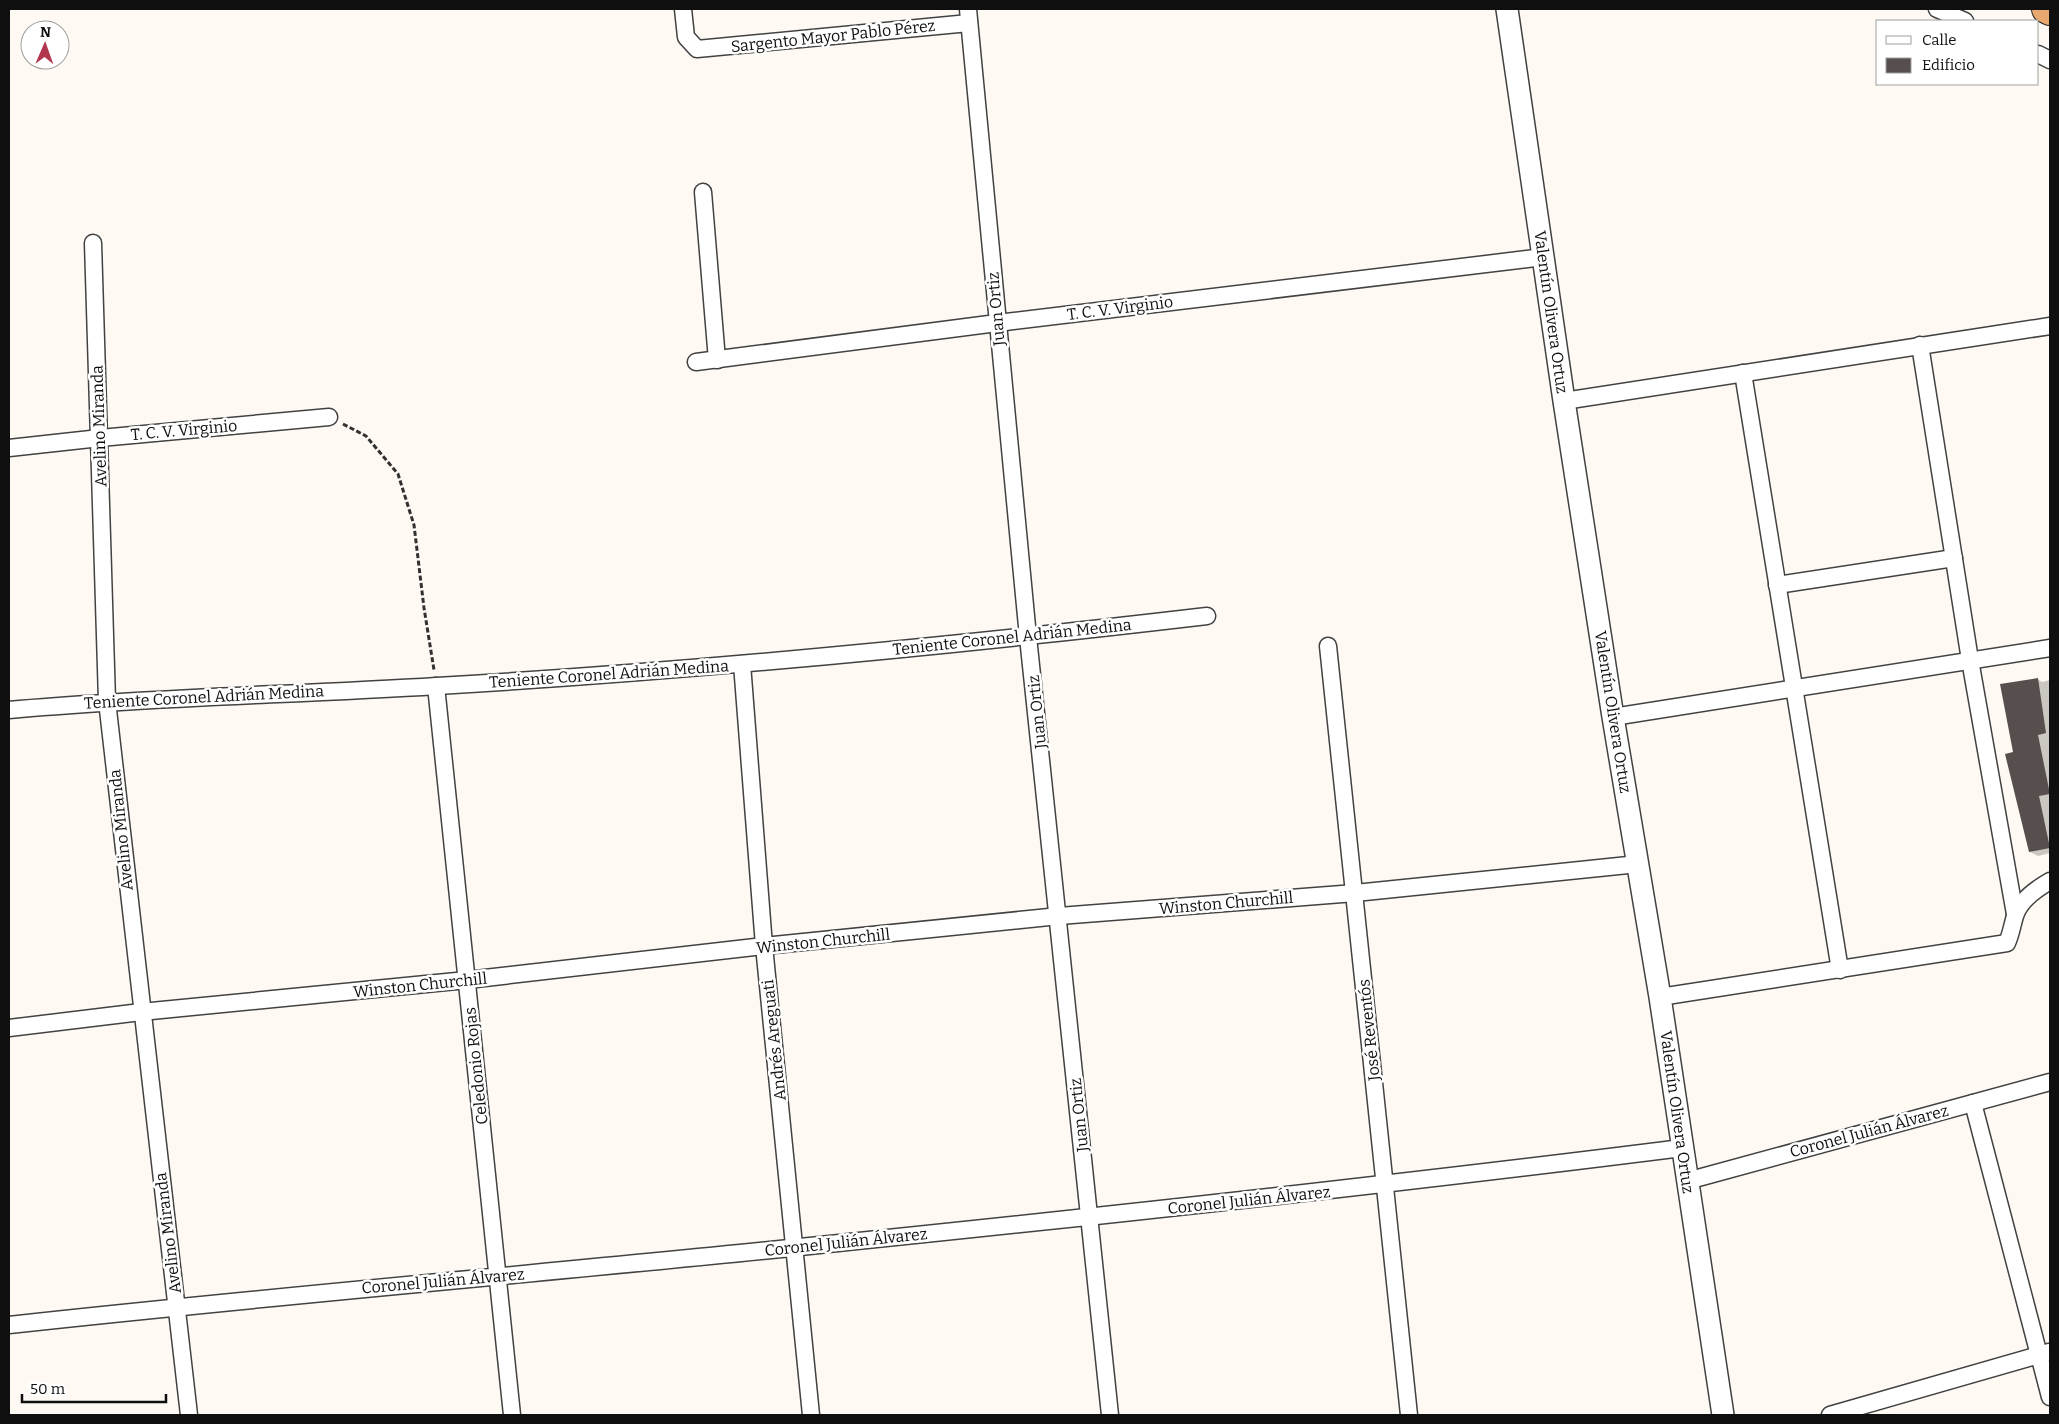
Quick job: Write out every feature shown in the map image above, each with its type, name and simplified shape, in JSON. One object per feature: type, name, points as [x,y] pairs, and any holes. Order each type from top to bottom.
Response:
[{"type":"highway","points":[[2046,9],[2050,11]]},
{"type":"street","name":"Sargento Mayor Pablo Pérez","points":[[683,9],[686,36],[696,49],[968,16]]},
{"type":"street","name":"Valentín Olivera Ortuz","points":[[1507,9],[1564,401],[1613,717],[1660,997],[1723,1415]]},
{"type":"street","points":[[1937,9],[1963,20]]},
{"type":"street","name":"Juan Ortiz","points":[[968,16],[1028,637],[1059,916],[1110,1415]]},
{"type":"street","points":[[703,192],[716,360]]},
{"type":"street","name":"Avelino Miranda","points":[[93,243],[106,701],[189,1415]]},
{"type":"street","name":"T. C. V. Virginio","points":[[696,362],[997,323],[1544,257]]},
{"type":"street","points":[[1564,401],[2050,326]]},
{"type":"street","points":[[1660,997],[2006,943],[2012,932],[2015,914],[1970,660],[1920,345]]},
{"type":"street","points":[[1743,373],[1840,970]]},
{"type":"street","name":"T. C. V. Virginio","points":[[9,448],[329,417]]},
{"type":"street","points":[[1777,586],[1954,558]]},
{"type":"street","name":"Teniente Coronel Adrián Medina","points":[[9,710],[106,701],[436,686],[742,664],[1028,637],[1207,616]]},
{"type":"street","name":"José Reventós","points":[[1328,646],[1409,1415]]},
{"type":"street","points":[[1613,717],[2050,648]]},
{"type":"street","name":"Andrés Areguati","points":[[742,664],[764,946],[796,1248],[811,1415]]},
{"type":"street","name":"Celedonio Rojas","points":[[436,686],[512,1415]]},
{"type":"street","name":"Winston Churchill","points":[[9,1028],[141,1012],[467,980],[764,946],[1059,916],[1355,893],[1638,864]]},
{"type":"street","points":[[2015,914],[2029,894],[2050,881]]},
{"type":"street","name":"Coronel Julián Álvarez","points":[[1687,1181],[2050,1082]]},
{"type":"street","points":[[1973,1103],[2045,1353],[2050,1397]]},
{"type":"street","name":"Coronel Julián Álvarez","points":[[9,1325],[177,1306],[796,1248],[1090,1218],[1385,1185],[1682,1148]]},
{"type":"street","points":[[1830,1415],[2045,1353]]},
{"type":"path","points":[[329,417],[366,436],[398,474],[414,526],[436,686]]},
{"type":"building","points":[[2038,678],[2046,733],[2038,735],[2050,794],[2039,796],[2050,848],[2029,852],[2005,754],[2013,752],[2000,684]]}]
